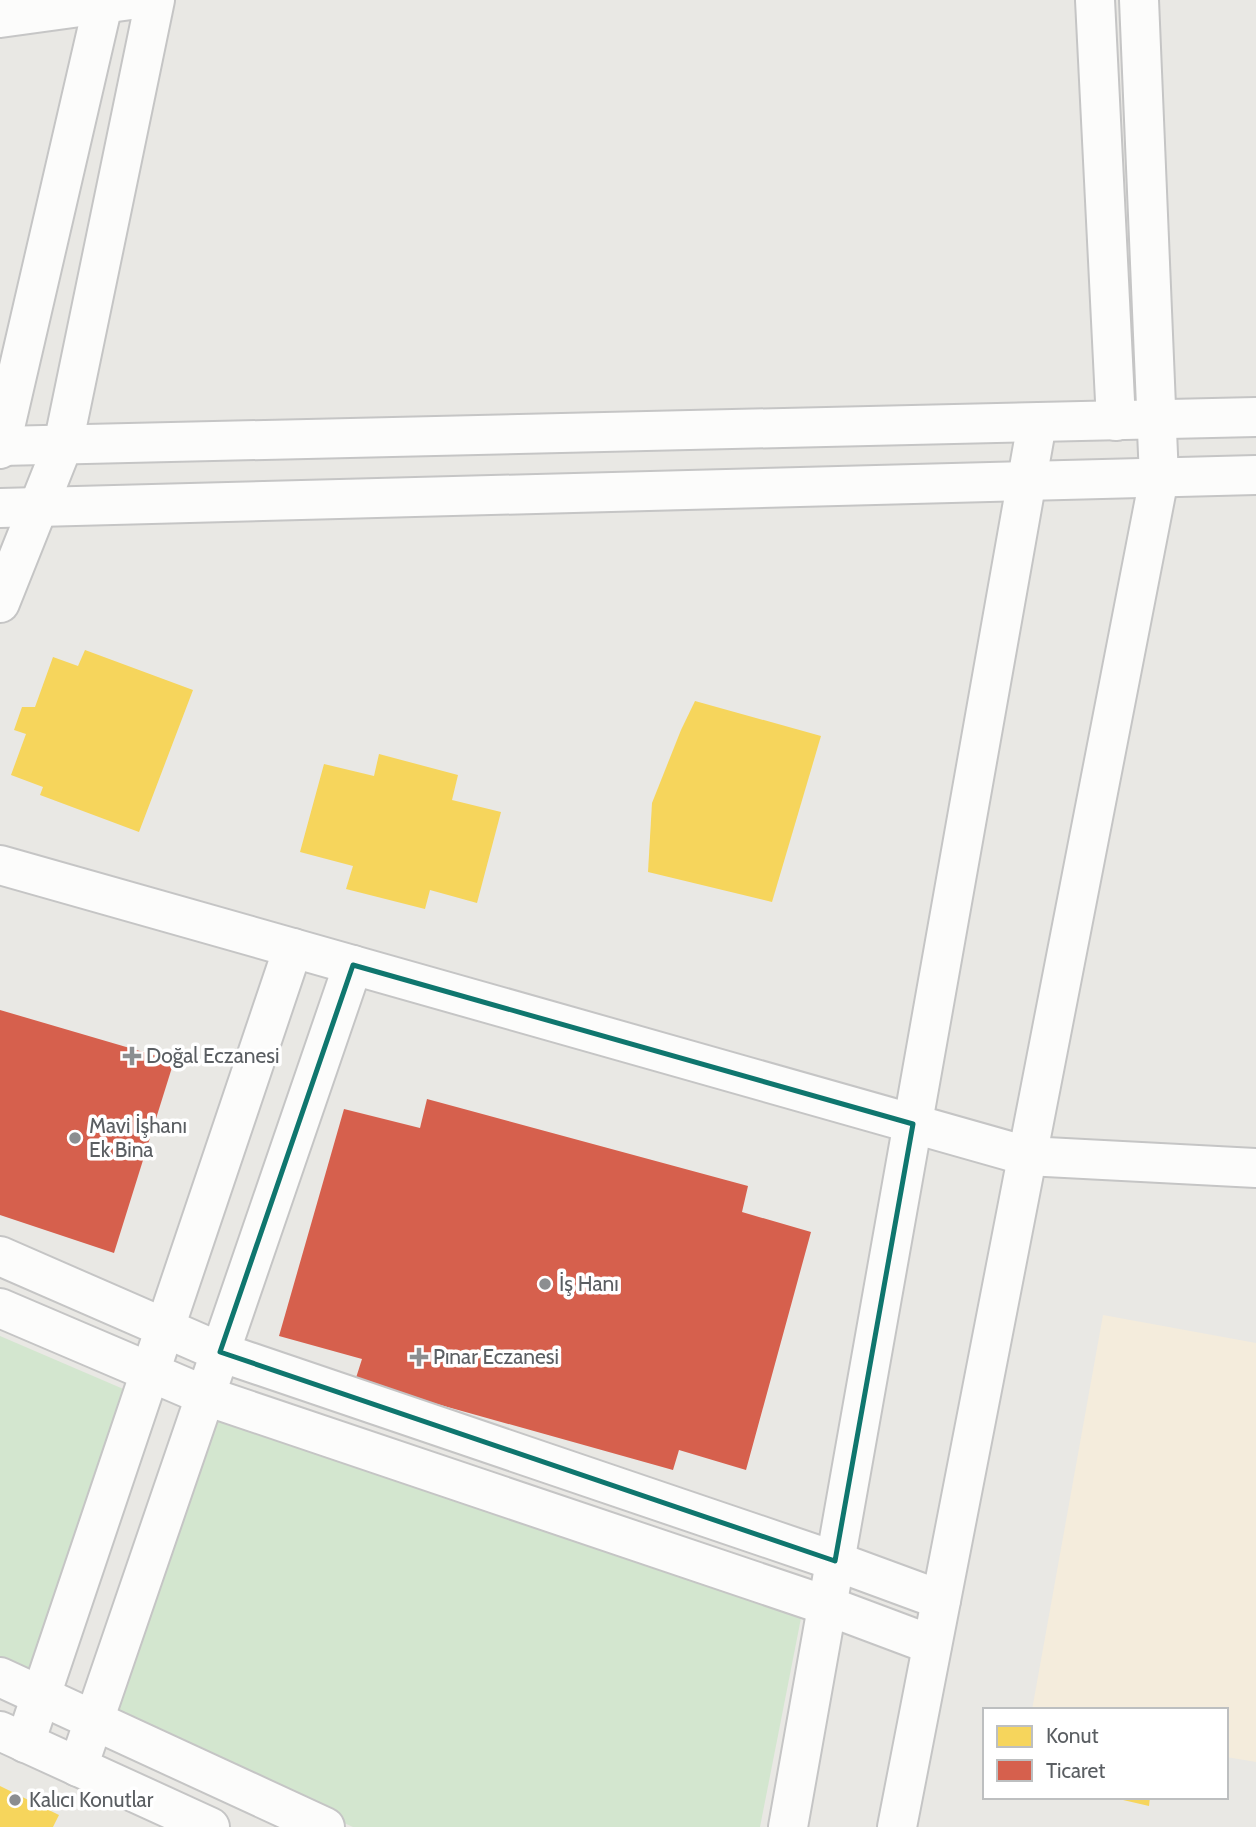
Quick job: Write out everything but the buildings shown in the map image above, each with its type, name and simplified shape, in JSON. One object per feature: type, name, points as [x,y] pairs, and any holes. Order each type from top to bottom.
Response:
[{"type":"street","points":[[0,603],[63,444],[155,0]]},
{"type":"street","points":[[1095,0],[1116,421]]},
{"type":"street","points":[[897,1827],[1159,478],[1139,0]]},
{"type":"street","points":[[0,18],[117,2],[1,448],[63,444],[1256,417]]},
{"type":"street","points":[[788,1827],[1037,423]]},
{"type":"street","points":[[0,508],[1256,475]]},
{"type":"street","points":[[0,865],[1027,1156],[1256,1168]]},
{"type":"street","points":[[210,1827],[13,1737],[41,1696],[293,948]]},
{"type":"street","points":[[78,1767],[353,965]]},
{"type":"street","points":[[0,1256],[220,1352],[835,1561],[941,1600]]},
{"type":"street","points":[[0,1308],[205,1396],[828,1606],[932,1645]]},
{"type":"street","points":[[0,1677],[325,1827]]},
{"type":"highlighted area","points":[[353,965],[913,1124],[835,1561],[220,1352]]},
{"type":"shaded area","points":[[1103,1315],[1256,1343],[1256,1762],[1228,1757],[1228,1708],[1032,1708]]},
{"type":"green space","points":[[0,1336],[128,1391],[28,1676],[0,1663]]},
{"type":"green space","points":[[212,1418],[802,1613],[760,1827],[353,1827],[113,1718]]},
{"type":"place","name":"Doğal Eczanesi","points":[[132,1056]]},
{"type":"place","name":"Mavi İşhanı Ek Bina","points":[[75,1138]]},
{"type":"place","name":"İş Hanı","points":[[545,1284]]},
{"type":"place","name":"Pınar Eczanesi","points":[[419,1357]]},
{"type":"place","name":"Kalıcı Konutlar","points":[[15,1800]]}]
